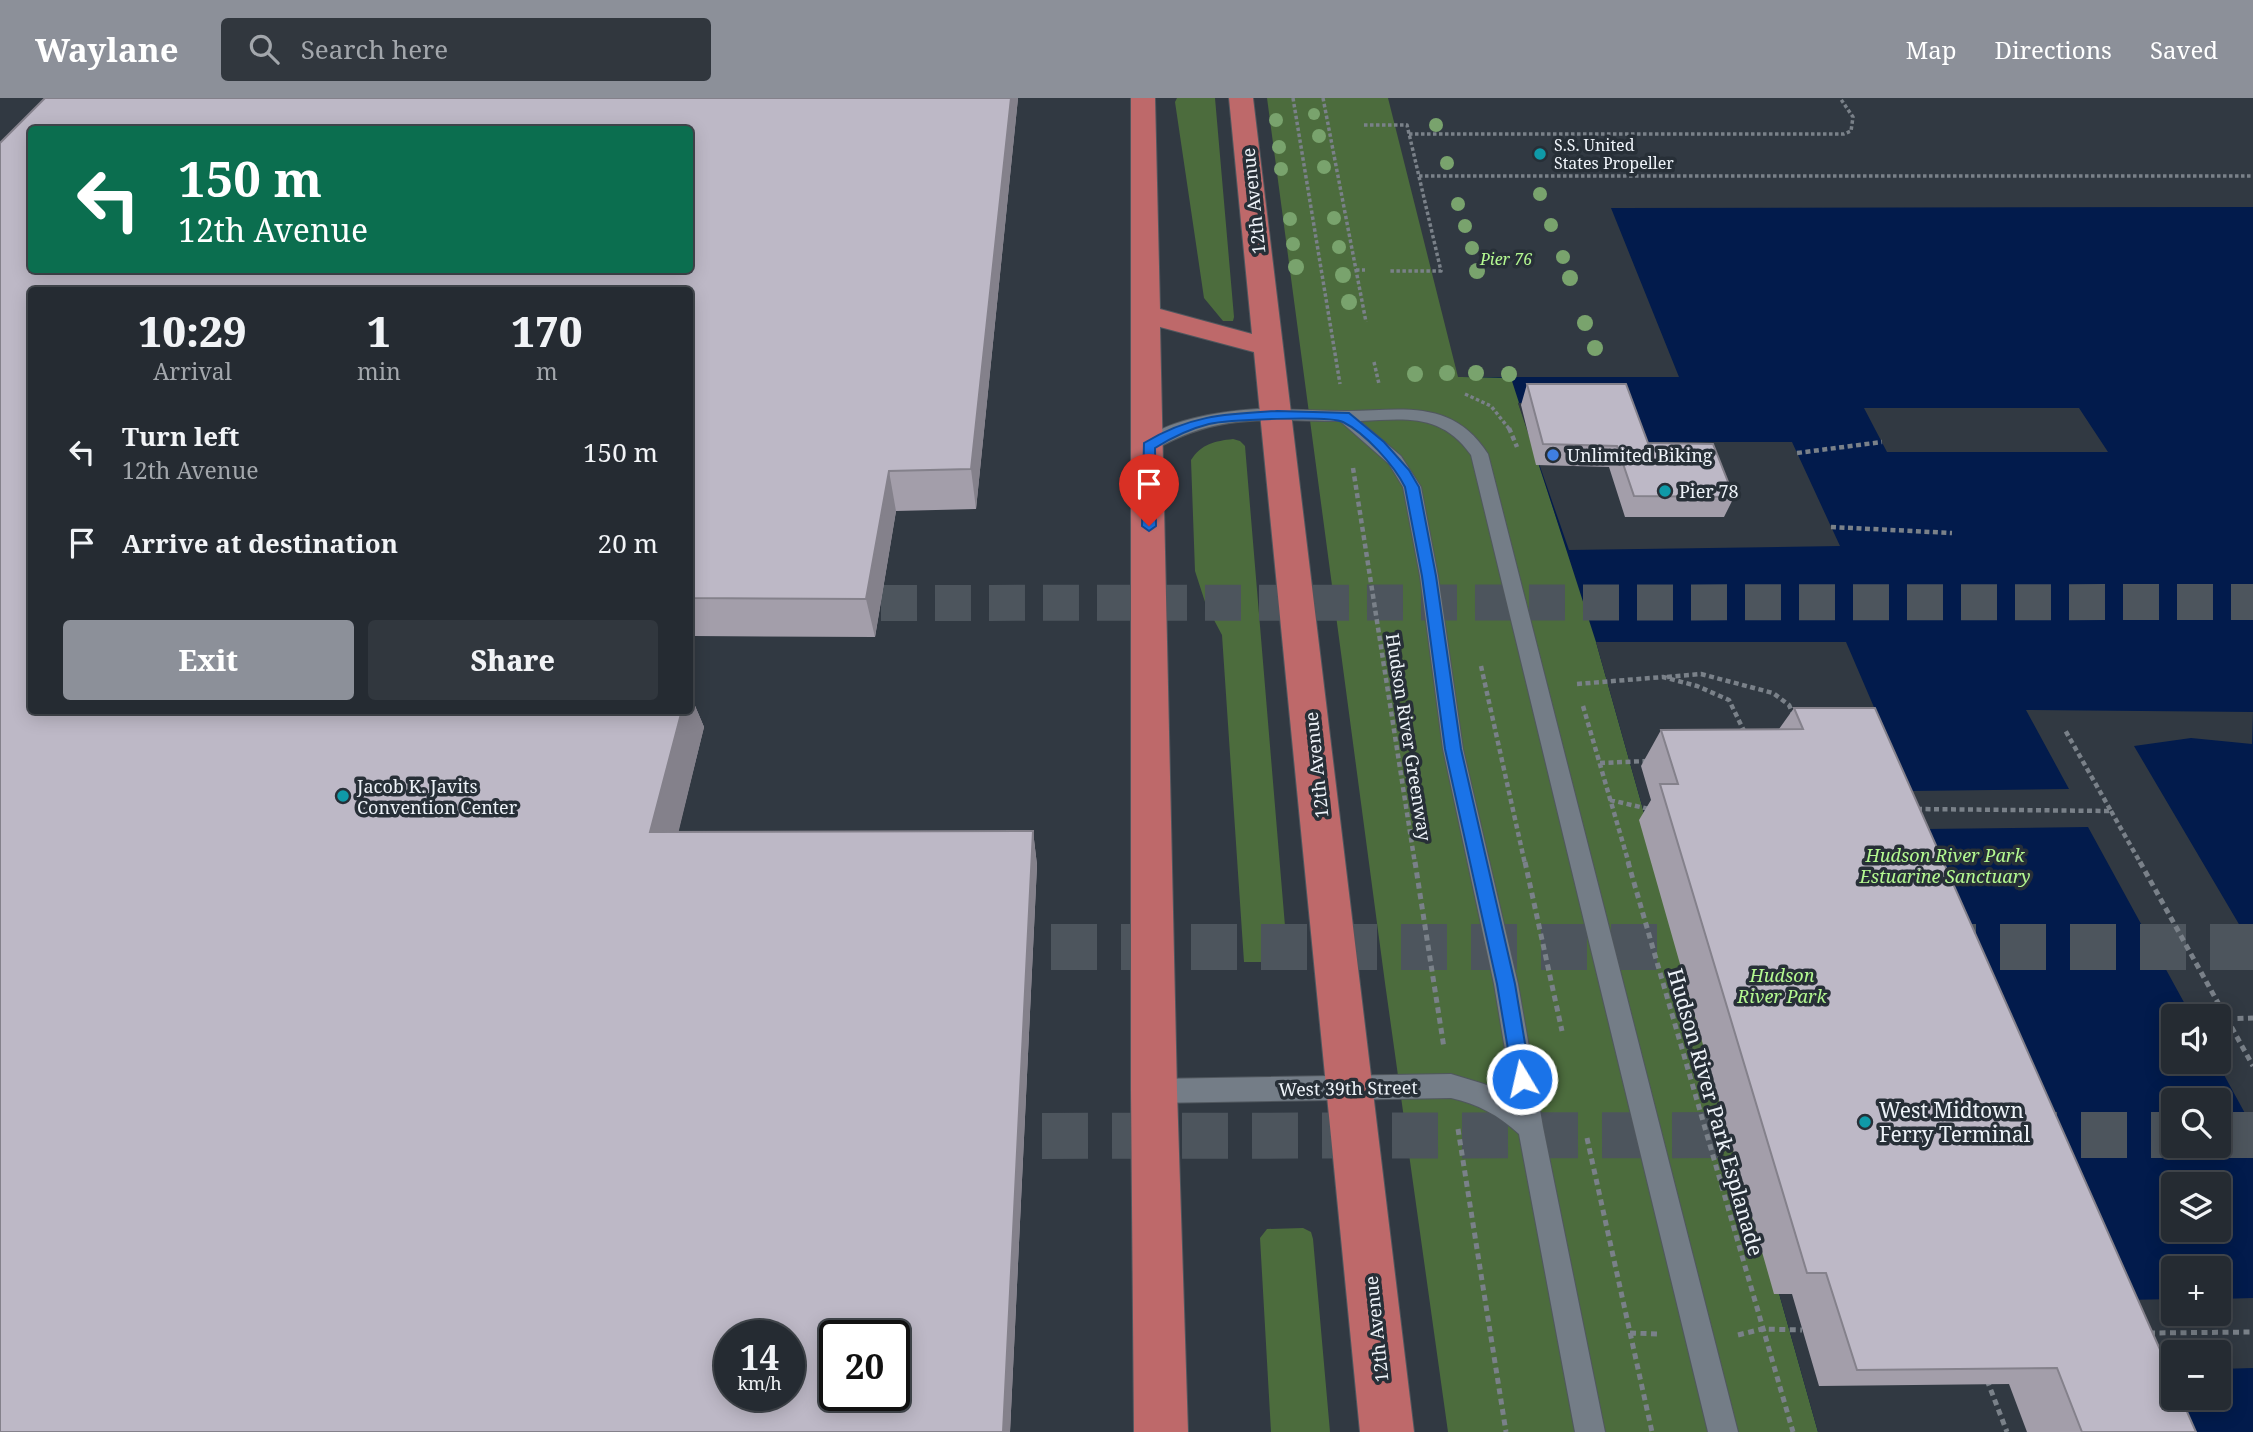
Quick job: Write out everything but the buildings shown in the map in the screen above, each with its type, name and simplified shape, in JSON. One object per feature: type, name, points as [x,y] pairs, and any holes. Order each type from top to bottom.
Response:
[{"type":"highway","points":[[1143,98],[1154,1091],[1161,1432]]},
{"type":"highway","name":"12th Avenue","points":[[1241,98],[1340,982],[1348,1088],[1387,1432]]},
{"type":"highway","points":[[1146,314],[1244,342],[1269,344]]},
{"type":"lane","points":[[1148,446],[1169,433],[1209,420],[1277,415],[1430,418],[1448,423],[1462,433],[1479,454],[1723,1432]]},
{"type":"lane","points":[[1344,416],[1395,460],[1412,487],[1429,576],[1453,749],[1506,984],[1530,1127],[1590,1432]]},
{"type":"lane","name":"West 39th Street","points":[[1154,1091],[1451,1086],[1472,1090],[1509,1108],[1530,1127]]},
{"type":"path","points":[[1293,98],[1336,361]]},
{"type":"path","points":[[1323,98],[1366,322]]},
{"type":"path","points":[[1409,134],[1844,134],[1851,131],[1853,117],[1840,98]]},
{"type":"path","points":[[1328,124],[1339,124]]},
{"type":"path","points":[[1364,125],[1407,125],[1441,271],[1390,271]]},
{"type":"path","points":[[1419,176],[2253,176]]},
{"type":"path","points":[[1356,270],[1365,270]]},
{"type":"path","points":[[1797,453],[1881,442]]},
{"type":"path","name":"Hudson River Greenway","points":[[1352,463],[1442,1033]]},
{"type":"path","points":[[1831,527],[1952,533]]},
{"type":"path","points":[[1481,665],[1562,1031]]},
{"type":"path","points":[[1577,684],[1701,674],[1773,692],[1789,705],[1795,717]]},
{"type":"path","points":[[1663,677],[1698,686],[1729,700],[1744,731]]},
{"type":"path","points":[[2064,730],[2219,1004]]},
{"type":"path","points":[[1735,741],[1744,731],[1755,731]]},
{"type":"path","points":[[1600,763],[1650,761]]},
{"type":"path","name":"Hudson River Park Esplanade","points":[[1654,810],[1610,800],[1793,1432]]},
{"type":"path","points":[[1915,809],[2111,811]]},
{"type":"path","points":[[2231,1019],[2253,1018]]},
{"type":"path","points":[[2231,1026],[2253,1066]]},
{"type":"path","points":[[1587,1138],[1653,1432]]},
{"type":"path","points":[[1461,1150],[1506,1432]]},
{"type":"path","points":[[1738,1335],[1762,1329],[1802,1330]]},
{"type":"path","points":[[2146,1334],[2253,1332]]},
{"type":"path","points":[[1630,1333],[1662,1334]]},
{"type":"path","points":[[1983,1368],[2007,1432]]},
{"type":"green space","points":[[1177,98],[1215,98],[1233,321],[1223,321],[1204,298],[1175,102]]},
{"type":"green space","name":"Hudson River Park","points":[[1267,98],[2253,98],[1518,403],[1582,595],[2253,588],[2253,1432],[1448,1432]]},
{"type":"green space","points":[[1233,439],[1245,446],[1288,962],[1244,962],[1222,635],[1206,605],[1195,571],[1191,460],[1199,450],[1209,444]]},
{"type":"green space","points":[[1303,1228],[1311,1232],[1313,1239],[1330,1432],[1271,1432],[1260,1238],[1267,1229]]},
{"type":"water","name":"Hudson River Park","points":[[1391,98],[2253,98],[2253,1432],[1818,1432],[1596,642],[1511,378],[1462,377]]},
{"type":"pier","name":"Pier 76","points":[[1388,98],[2253,98],[2253,207],[1611,208],[1679,377],[1458,377]]},
{"type":"pier","points":[[1518,403],[1620,403],[1568,442],[1792,442],[1840,546],[1569,550]]},
{"type":"pier","points":[[1864,408],[2079,408],[2108,452],[1887,452]]},
{"type":"pier","name":"Hudson River Park Estuarine Sanctuary","points":[[1596,642],[1846,642],[1910,791],[2069,789],[2026,710],[2253,712],[2252,744],[2191,738],[2134,746],[2253,948],[2253,1128],[2224,1074],[2231,1074],[2231,1004],[2185,1004],[2088,827],[1926,829],[2126,1300],[2161,1299],[2161,1326],[2231,1326],[2231,1299],[2253,1298],[2253,1368],[2231,1369],[2231,1340],[2161,1340],[2161,1370],[2156,1370],[2161,1382],[2161,1410],[2173,1410],[2182,1432],[1818,1432]]},
{"type":"tunnel","points":[[827,603],[2253,602]]},
{"type":"tunnel","points":[[981,947],[1726,947]]},
{"type":"tunnel","points":[[1930,947],[2253,947]]},
{"type":"tunnel","points":[[972,1136],[1779,1135]]},
{"type":"tunnel","points":[[2011,1135],[2161,1135]]},
{"type":"tunnel","points":[[2231,1135],[2253,1135]]},
{"type":"place","name":"S.S. United States Propeller","points":[[1540,154]]},
{"type":"place","name":"Unlimited Biking","points":[[1553,455]]},
{"type":"place","name":"Pier 78","points":[[1665,491]]},
{"type":"place","name":"Jacob K. Javits Convention Center","points":[[343,796]]},
{"type":"place","name":"West Midtown Ferry Terminal","points":[[1865,1122]]},
{"type":"route","points":[[1149,526],[1148,446],[1169,433],[1209,420],[1277,415],[1344,416],[1380,445],[1404,473],[1412,487],[1429,576],[1453,749],[1506,984],[1522,1079]]}]
